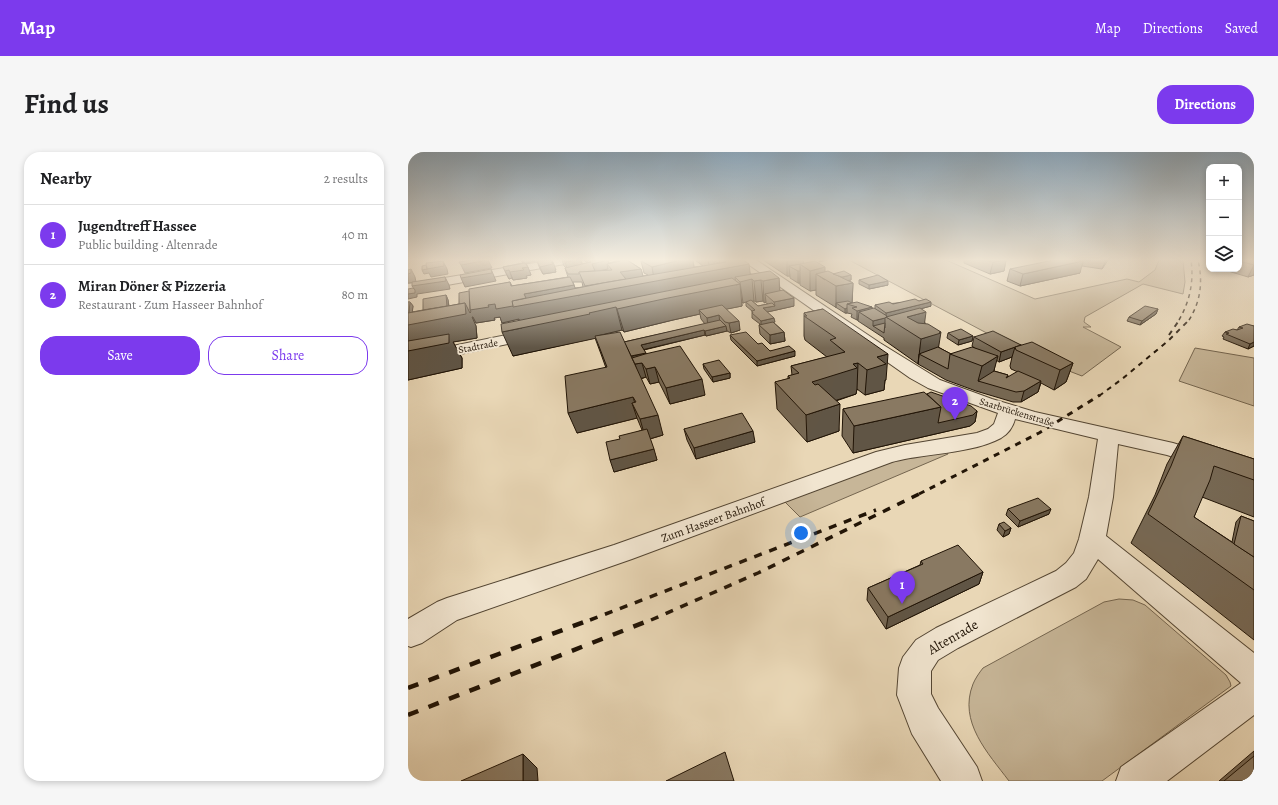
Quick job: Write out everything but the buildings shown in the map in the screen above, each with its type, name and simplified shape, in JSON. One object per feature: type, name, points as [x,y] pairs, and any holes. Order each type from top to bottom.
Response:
[{"type":"street","name":"Saarbrückenstraße","points":[[791,289],[922,377],[940,386],[1008,410],[1058,424],[1173,450],[1254,476]]},
{"type":"street","name":"Stadtrade","points":[[408,360],[552,330]]},
{"type":"street","name":"Zum Hasseer Bahnhof","points":[[411,633],[448,611],[764,502],[872,461],[907,451],[972,441],[985,437],[1001,428],[1008,410]]},
{"type":"street","name":"Altenrade","points":[[963,781],[924,721],[914,695],[915,668],[927,650],[947,638],[1066,579],[1076,571],[1086,557],[1092,539],[1101,497],[1110,435]]},
{"type":"street","points":[[1092,539],[1254,673]]},
{"type":"street","points":[[1135,781],[1254,694]]},
{"type":"shaded area","points":[[904,289],[1013,289],[1035,299],[1079,289],[1134,289],[1085,317],[1084,322],[1091,327],[1083,327],[1121,347],[1082,376],[1030,356]]},
{"type":"shaded area","points":[[1164,289],[1184,289],[1183,294]]},
{"type":"shaded area","points":[[1195,348],[1254,358],[1254,406],[1179,381]]},
{"type":"shaded area","points":[[947,451],[948,454],[800,517],[785,502],[891,460]]},
{"type":"shaded area","points":[[1119,599],[1133,600],[1145,605],[1226,675],[1231,686],[1102,781],[1009,781],[984,748],[972,724],[969,711],[969,698],[976,678],[983,668],[1104,602]]},
{"type":"railway","points":[[1179,320],[1186,306],[1190,289]]},
{"type":"railway","points":[[1189,320],[1196,306],[1200,289]]},
{"type":"railway","points":[[1169,335],[1180,319]]},
{"type":"railway","points":[[1099,396],[1168,341],[1189,320]]},
{"type":"railway","points":[[920,493],[1039,433],[1100,395]]},
{"type":"railway","points":[[651,620],[758,573],[920,493]]},
{"type":"railway","points":[[590,620],[876,510]]},
{"type":"railway","points":[[408,688],[592,619]]},
{"type":"railway","points":[[408,715],[653,619]]},
{"type":"place","name":"Miran Döner & Pizzeria","points":[[955,420]]},
{"type":"place","name":"Jugendtreff Hassee","points":[[902,604]]}]
